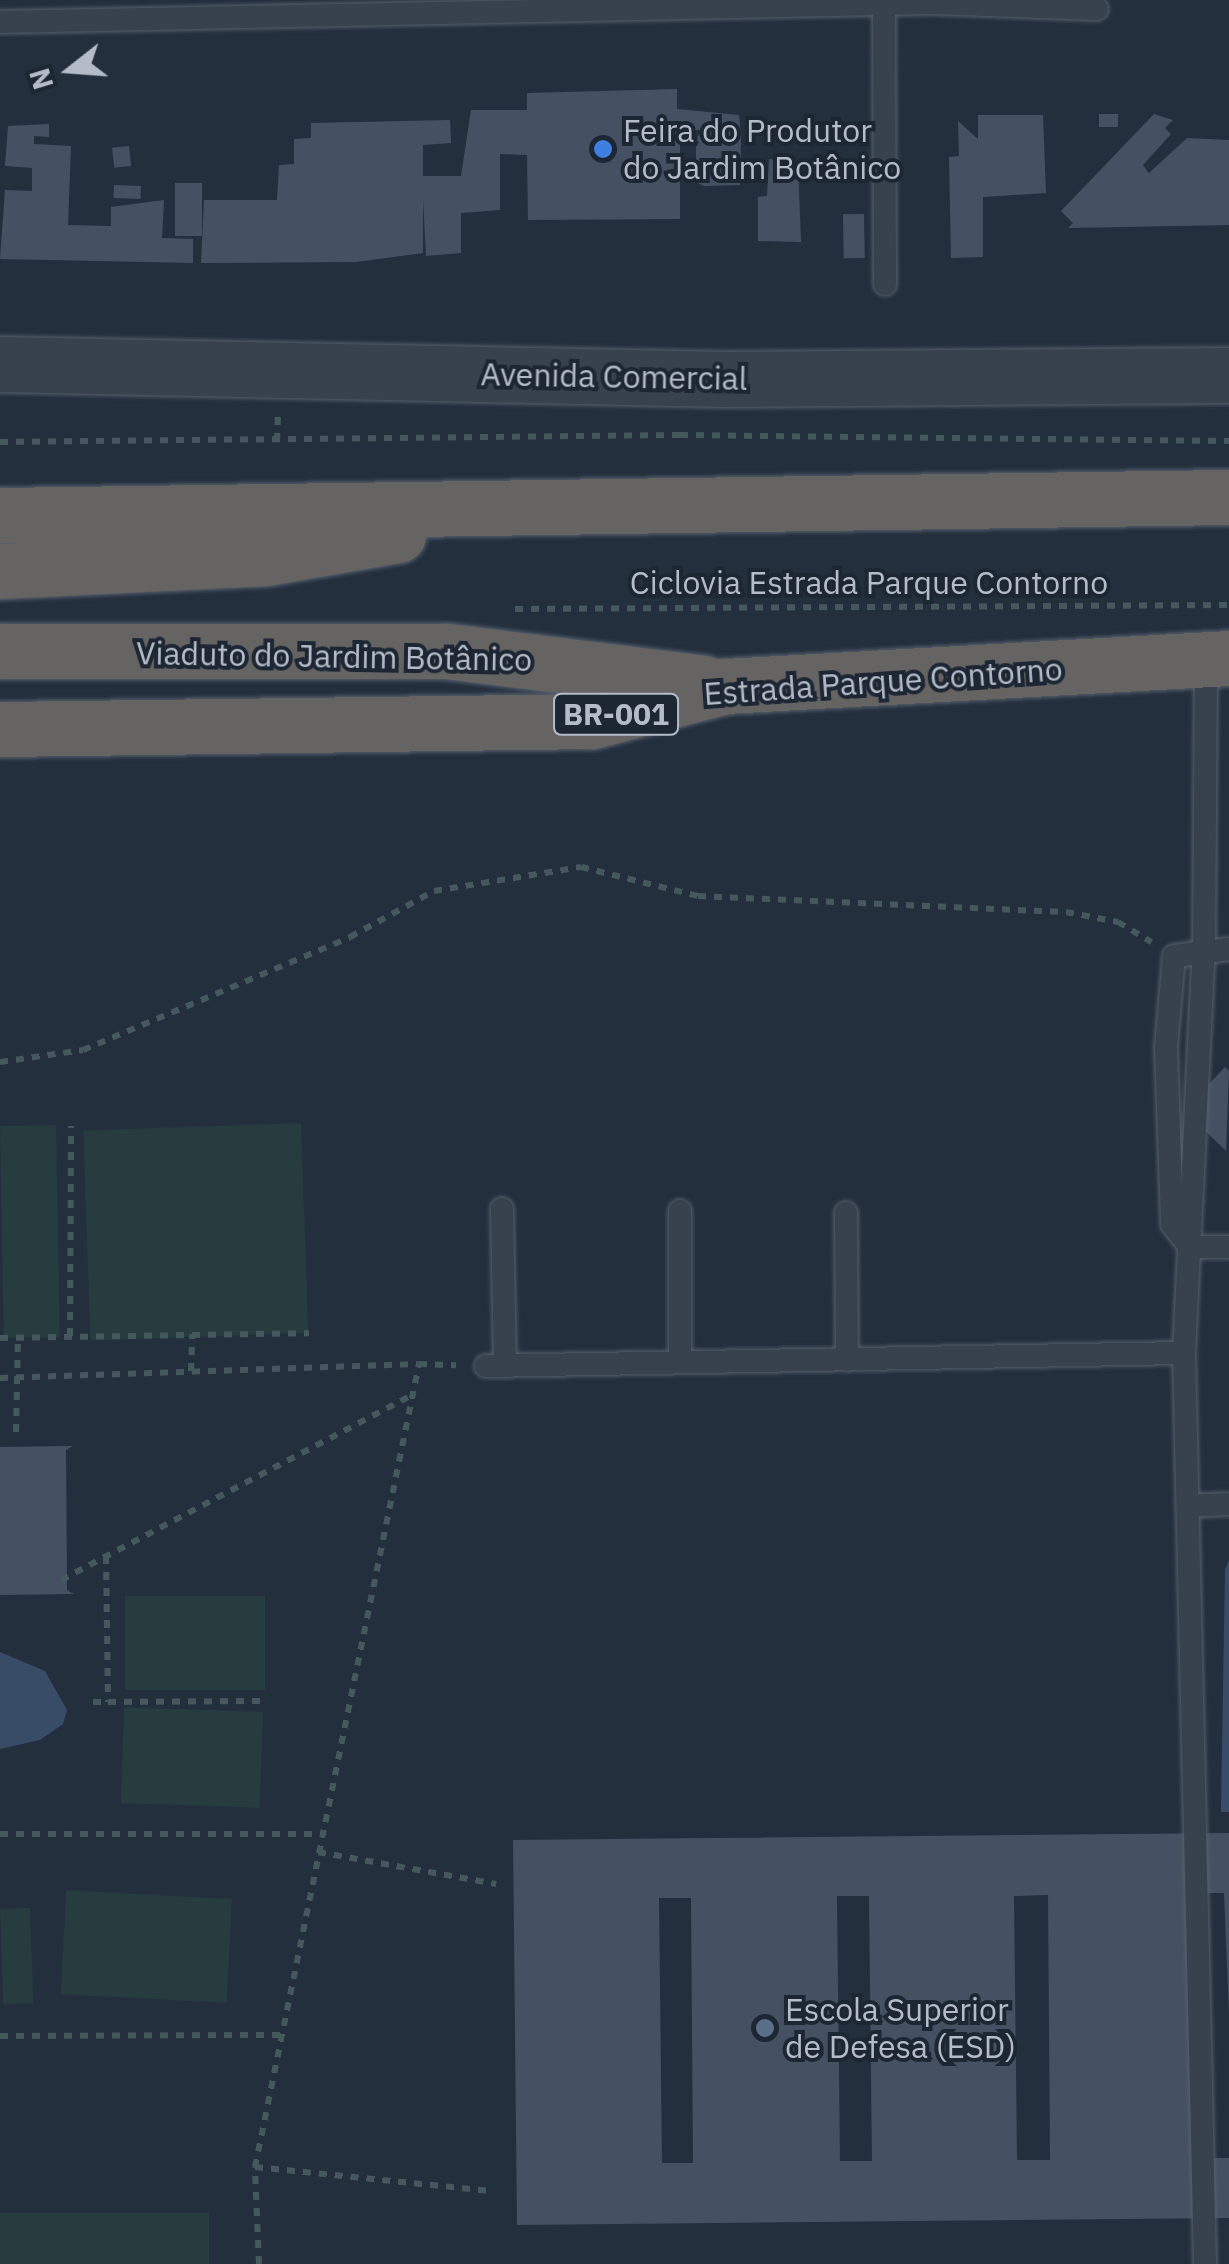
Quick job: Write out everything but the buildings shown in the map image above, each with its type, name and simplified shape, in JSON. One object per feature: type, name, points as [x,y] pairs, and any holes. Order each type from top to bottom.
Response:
[{"type":"highway","points":[[0,515],[1229,497]]},
{"type":"highway","points":[[0,571],[266,558],[568,505]]},
{"type":"highway","name":"Viaduto do Jardim Botânico","points":[[0,651],[447,651],[725,686]]},
{"type":"highway","name":"Estrada Parque Contorno","points":[[0,730],[592,721],[725,686],[1217,658]]},
{"type":"street","name":"Avenida Comercial","points":[[0,364],[726,379],[1229,375]]},
{"type":"lane","points":[[0,22],[884,6],[1097,9]]},
{"type":"lane","points":[[884,6],[885,284]]},
{"type":"lane","points":[[1205,2264],[1184,1353],[1217,658]]},
{"type":"lane","points":[[1190,1248],[1172,1224],[1166,1048],[1174,956],[1204,949],[1229,949]]},
{"type":"lane","points":[[502,1209],[495,1366],[1184,1353]]},
{"type":"lane","points":[[680,1210],[680,1362]]},
{"type":"lane","points":[[846,1213],[847,1360]]},
{"type":"lane","points":[[1190,1248],[1229,1247]]},
{"type":"lane","points":[[1188,1506],[1229,1504]]},
{"type":"path","points":[[0,442],[680,435],[1229,441]]},
{"type":"path","name":"Ciclovia Estrada Parque Contorno","points":[[510,609],[1229,605]]},
{"type":"path","points":[[0,1062],[84,1050],[350,937],[434,892],[581,867],[698,896],[1066,912],[1118,922],[1174,956]]},
{"type":"path","points":[[70,1336],[71,1126]]},
{"type":"path","points":[[0,1338],[309,1333]]},
{"type":"path","points":[[191,1372],[192,1334]]},
{"type":"path","points":[[16,1432],[18,1338]]},
{"type":"path","points":[[259,2264],[255,2167],[420,1364]]},
{"type":"path","points":[[0,1378],[420,1364],[495,1366]]},
{"type":"path","points":[[61,1580],[413,1395]]},
{"type":"path","points":[[106,1556],[108,1702]]},
{"type":"path","points":[[93,1702],[264,1701]]},
{"type":"path","points":[[0,1834],[322,1834]]},
{"type":"path","points":[[318,1852],[496,1884]]},
{"type":"path","points":[[0,2036],[282,2035]]},
{"type":"path","points":[[255,2167],[493,2192]]},
{"type":"green space","points":[[301,1123],[308,1333],[90,1340],[83,1131]]},
{"type":"green space","points":[[56,1125],[60,1337],[4,1338],[0,1126]]},
{"type":"green space","points":[[125,1596],[265,1596],[265,1690],[125,1690]]},
{"type":"green space","points":[[124,1707],[263,1712],[260,1808],[121,1803]]},
{"type":"green space","points":[[66,1890],[232,1899],[227,2003],[61,1994]]},
{"type":"green space","points":[[30,1908],[33,2003],[3,2004],[0,1909]]},
{"type":"green space","points":[[0,2213],[209,2213],[209,2264],[0,2264]]},
{"type":"water","points":[[1229,1560],[1229,1812],[1221,1812],[1225,1569]]},
{"type":"water","points":[[0,1652],[45,1671],[67,1710],[63,1724],[40,1740],[0,1749]]},
{"type":"place","name":"Feira do Produtor do Jardim Botânico","points":[[603,149]]},
{"type":"place","name":"Escola Superior de Defesa (ESD)","points":[[765,2028]]}]
